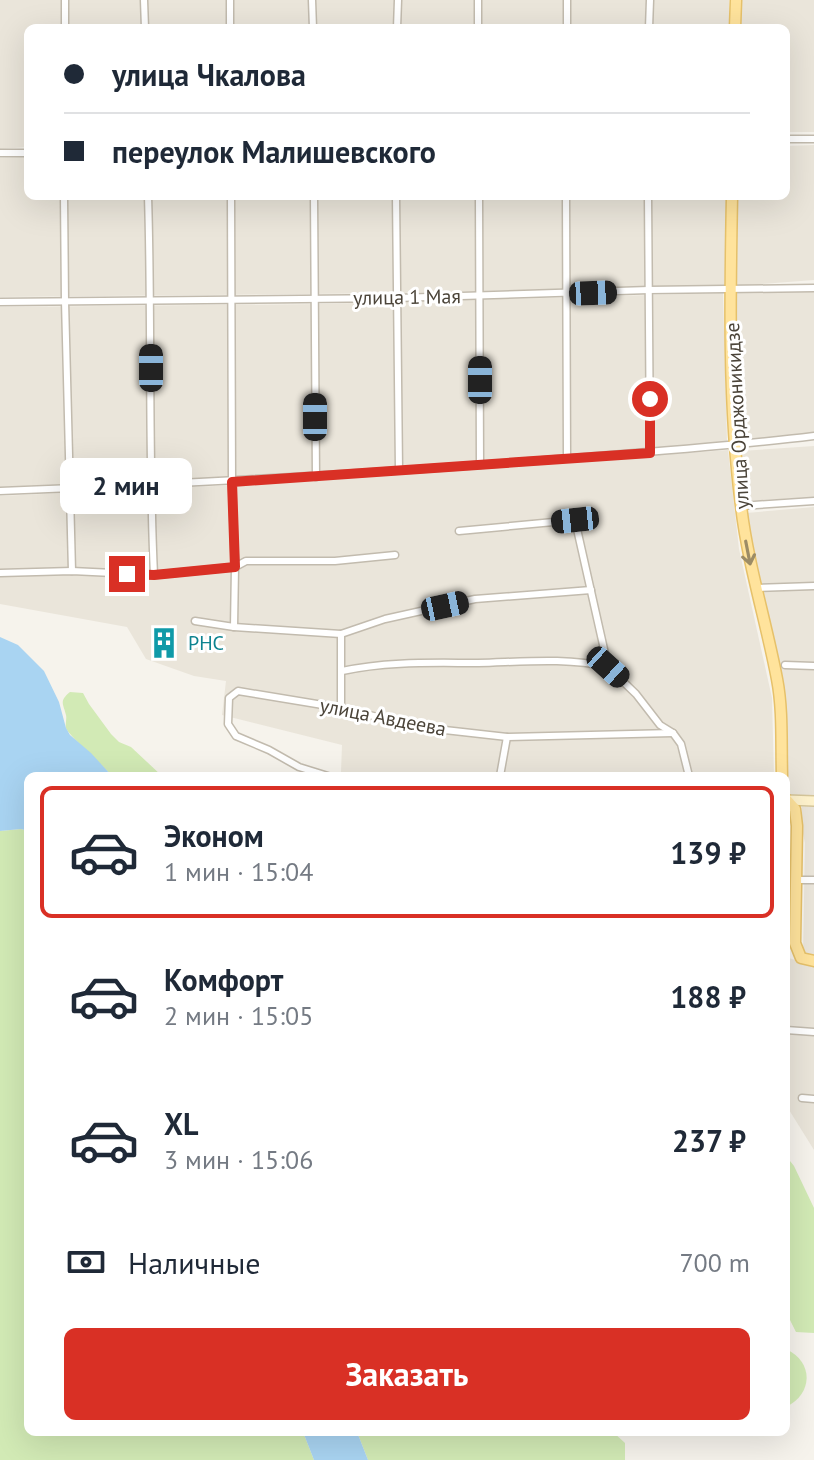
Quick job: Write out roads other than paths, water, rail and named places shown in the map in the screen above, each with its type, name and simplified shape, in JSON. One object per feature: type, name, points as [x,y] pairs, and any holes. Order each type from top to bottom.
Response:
[{"type":"main road","points":[[735,24],[736,0]]},
{"type":"main road","name":"улица Орджоникидзе","points":[[732,200],[730,289],[734,446],[746,545],[777,681],[782,772]]},
{"type":"main road","points":[[790,804],[795,809],[797,826],[795,938],[801,958],[814,961]]},
{"type":"street","points":[[65,0],[65,24]]},
{"type":"street","points":[[144,0],[145,24]]},
{"type":"street","points":[[230,0],[230,24]]},
{"type":"street","points":[[312,0],[313,24]]},
{"type":"street","points":[[397,24],[398,0]]},
{"type":"street","points":[[478,0],[478,24]]},
{"type":"street","points":[[567,0],[567,24]]},
{"type":"street","points":[[649,24],[650,0]]},
{"type":"street","points":[[790,139],[814,139]]},
{"type":"street","points":[[0,153],[24,153]]},
{"type":"street","points":[[64,200],[72,571]]},
{"type":"street","points":[[148,200],[150,486],[154,575]]},
{"type":"street","points":[[231,200],[234,627]]},
{"type":"street","points":[[314,200],[316,477]]},
{"type":"street","points":[[396,200],[399,470]]},
{"type":"street","points":[[479,200],[480,465]]},
{"type":"street","points":[[566,200],[567,458]]},
{"type":"street","points":[[648,200],[650,453]]},
{"type":"street","name":"улица 1 Мая","points":[[0,302],[396,298],[814,288]]},
{"type":"street","points":[[0,491],[316,477],[650,453],[814,436]]},
{"type":"street","points":[[740,506],[814,501]]},
{"type":"street","points":[[459,531],[575,520],[608,667]]},
{"type":"street","points":[[0,573],[72,571],[154,575],[235,567],[246,561],[335,561],[395,555]]},
{"type":"street","points":[[756,588],[814,586]]},
{"type":"street","points":[[195,621],[234,627],[341,634],[385,619],[475,599],[591,590]]},
{"type":"street","points":[[341,634],[341,708]]},
{"type":"street","points":[[342,671],[370,665],[524,662],[587,662],[608,667],[636,694],[660,725],[673,733],[681,744],[688,772]]},
{"type":"street","points":[[785,665],[814,666]]},
{"type":"street","name":"улица Авдеева","points":[[315,772],[236,736],[228,724],[229,698],[238,691],[341,708],[418,727],[507,737],[673,733]]},
{"type":"street","points":[[501,772],[507,737]]},
{"type":"street","points":[[790,800],[814,801]]},
{"type":"street","points":[[797,880],[814,880]]},
{"type":"street","points":[[790,952],[798,952]]},
{"type":"street","points":[[790,1030],[814,1032]]},
{"type":"street","points":[[802,1098],[814,1099]]},
{"type":"water","points":[[0,637],[18,645],[44,671],[70,735],[108,772],[24,772],[24,830],[0,831]]},
{"type":"water","points":[[305,1436],[359,1436],[368,1460],[314,1460]]},
{"type":"place","name":"РНС","points":[[164,643]]}]
